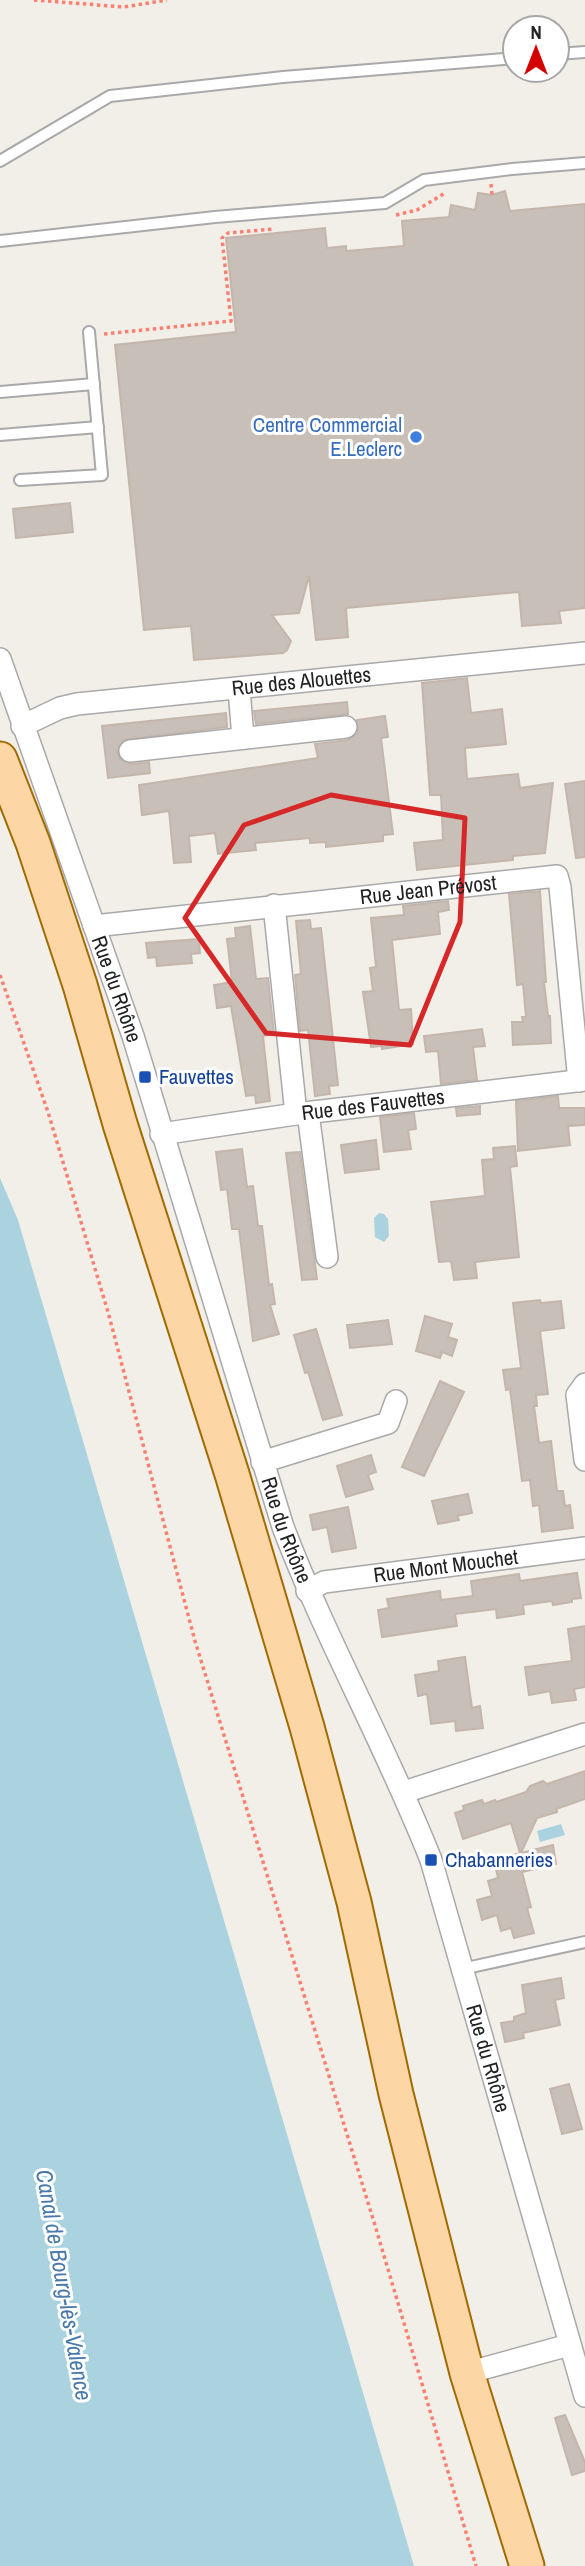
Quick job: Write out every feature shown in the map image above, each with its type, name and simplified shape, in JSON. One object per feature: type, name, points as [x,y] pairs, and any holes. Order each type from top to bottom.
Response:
[{"type":"main road","points":[[0,759],[33,843],[80,985],[120,1124],[232,1474],[307,1727],[354,1902],[396,2094],[467,2373],[527,2566]]},
{"type":"street","name":"Rue des Alouettes","points":[[22,726],[60,708],[77,704],[585,653]]},
{"type":"street","name":"Rue du Rhône","points":[[0,659],[133,1036],[282,1527],[307,1591],[404,1793],[430,1860],[584,2393]]},
{"type":"street","points":[[239,689],[243,738]]},
{"type":"street","points":[[130,751],[346,727]]},
{"type":"street","name":"Rue Jean Prévost","points":[[94,926],[556,877],[560,887],[582,1081]]},
{"type":"street","points":[[274,905],[302,1113],[327,1257]]},
{"type":"street","name":"Rue des Fauvettes","points":[[161,1134],[302,1113],[582,1081]]},
{"type":"street","points":[[585,1384],[577,1395],[585,1460]]},
{"type":"street","points":[[262,1462],[388,1423],[396,1402]]},
{"type":"street","name":"Rue Mont Mouchet","points":[[307,1591],[324,1582],[585,1548]]},
{"type":"street","points":[[404,1793],[585,1734]]},
{"type":"street","points":[[467,2373],[569,2345]]},
{"type":"lane","points":[[0,161],[110,96],[295,76],[501,59]]},
{"type":"lane","points":[[0,240],[215,217],[385,203],[424,180],[585,163]]},
{"type":"lane","points":[[20,480],[102,475],[89,331]]},
{"type":"lane","points":[[0,392],[94,384]]},
{"type":"lane","points":[[0,435],[98,427]]},
{"type":"lane","points":[[462,1969],[585,1942]]},
{"type":"path","points":[[34,0],[124,7],[165,0]]},
{"type":"path","points":[[480,183],[502,181]]},
{"type":"path","points":[[491,182],[492,195]]},
{"type":"path","points":[[386,218],[417,211],[435,198],[455,189]]},
{"type":"path","points":[[103,330],[104,335],[189,323],[231,321],[222,238],[228,233],[284,228]]},
{"type":"path","points":[[0,975],[48,1112],[108,1312],[195,1641],[374,2222],[476,2566]]},
{"type":"highlighted area","points":[[331,795],[465,818],[460,922],[410,1045],[266,1033],[185,918],[244,825]]},
{"type":"water","name":"Canal de Bourg-lès-Valence","points":[[0,1178],[18,1220],[414,2566],[0,2566]]},
{"type":"water","points":[[379,1213],[388,1219],[389,1236],[384,1242],[375,1237],[374,1218]]},
{"type":"water","points":[[561,1824],[565,1835],[540,1842],[537,1831]]},
{"type":"building","name":"Centre Commercial E.Leclerc","points":[[505,191],[510,211],[585,204],[585,608],[559,611],[561,623],[522,626],[519,592],[346,608],[348,637],[316,640],[309,576],[299,613],[272,615],[291,641],[283,653],[194,660],[191,626],[144,630],[115,345],[236,332],[226,238],[325,228],[327,248],[346,246],[346,251],[404,246],[402,221],[449,217],[451,205],[475,210],[478,193],[492,195]]},
{"type":"building","points":[[70,503],[73,532],[16,538],[13,509]]},
{"type":"building","points":[[467,678],[471,713],[502,709],[506,744],[465,748],[467,779],[518,774],[520,788],[553,783],[545,853],[513,856],[513,860],[417,870],[414,843],[443,840],[441,795],[430,795],[422,683]]},
{"type":"building","points":[[347,702],[348,714],[256,724],[254,711]]},
{"type":"building","points":[[226,713],[227,727],[123,740],[117,752],[120,759],[131,764],[149,762],[150,773],[108,778],[102,726]]},
{"type":"building","points":[[385,716],[388,737],[381,738],[393,834],[383,835],[383,841],[326,847],[326,842],[310,843],[310,838],[255,843],[256,850],[218,854],[215,833],[189,836],[191,862],[174,863],[169,811],[142,815],[139,785],[318,758],[315,744],[348,740],[358,733],[357,720]]},
{"type":"building","points":[[585,781],[585,857],[576,858],[565,784]]},
{"type":"building","points":[[540,891],[544,982],[551,1043],[513,1045],[512,1022],[523,1022],[522,1017],[526,1017],[523,984],[517,985],[509,894]]},
{"type":"building","points":[[448,901],[449,910],[438,912],[440,934],[392,940],[399,1010],[411,1009],[413,1044],[382,1049],[382,1046],[371,1047],[363,992],[373,991],[370,968],[376,967],[371,918],[404,915],[403,906]]},
{"type":"building","points":[[310,920],[311,929],[321,928],[338,1085],[329,1086],[330,1094],[315,1096],[308,1030],[300,1031],[295,975],[301,974],[296,921]]},
{"type":"building","points":[[250,926],[256,979],[268,978],[274,1034],[263,1036],[270,1101],[256,1103],[255,1095],[246,1096],[231,1006],[217,1008],[214,985],[232,982],[227,939],[236,938],[235,928]]},
{"type":"building","points":[[199,939],[200,953],[191,954],[192,963],[157,966],[156,957],[148,958],[146,943]]},
{"type":"building","points":[[482,1029],[485,1046],[473,1047],[477,1080],[441,1084],[438,1051],[426,1052],[424,1036]]},
{"type":"building","points":[[558,1096],[559,1108],[585,1108],[585,1125],[568,1126],[570,1145],[518,1151],[516,1101]]},
{"type":"building","points":[[480,1106],[480,1114],[457,1116],[456,1108]]},
{"type":"building","points":[[414,1113],[416,1129],[408,1130],[411,1149],[384,1152],[380,1117]]},
{"type":"building","points":[[376,1140],[379,1169],[345,1173],[341,1145]]},
{"type":"building","points":[[515,1146],[517,1166],[510,1167],[519,1257],[475,1262],[477,1278],[454,1280],[451,1261],[439,1262],[431,1202],[485,1196],[482,1160],[494,1159],[493,1148]]},
{"type":"building","points":[[242,1149],[247,1187],[253,1186],[258,1226],[262,1226],[269,1285],[272,1284],[275,1304],[270,1305],[279,1334],[253,1341],[239,1229],[232,1229],[227,1189],[221,1190],[216,1152]]},
{"type":"building","points":[[300,1152],[317,1279],[302,1280],[286,1153]]},
{"type":"building","points":[[540,1300],[541,1303],[561,1301],[564,1328],[540,1331],[548,1394],[536,1395],[537,1406],[534,1406],[539,1443],[551,1441],[557,1491],[563,1491],[565,1506],[570,1505],[573,1528],[542,1532],[539,1505],[533,1506],[530,1480],[522,1481],[510,1389],[506,1390],[503,1370],[521,1368],[513,1303]]},
{"type":"building","points":[[425,1316],[452,1324],[448,1337],[457,1340],[452,1356],[442,1352],[440,1358],[416,1351]]},
{"type":"building","points":[[388,1320],[392,1344],[350,1348],[347,1325]]},
{"type":"building","points":[[316,1329],[342,1415],[323,1420],[294,1335]]},
{"type":"building","points":[[440,1381],[464,1392],[424,1476],[402,1467]]},
{"type":"building","points":[[371,1455],[376,1472],[368,1475],[373,1489],[346,1497],[337,1466]]},
{"type":"building","points":[[468,1494],[472,1513],[457,1516],[459,1520],[438,1524],[432,1501]]},
{"type":"building","points":[[348,1507],[356,1548],[332,1552],[327,1527],[313,1530],[310,1515]]},
{"type":"building","points":[[577,1573],[581,1598],[572,1599],[572,1602],[553,1605],[552,1601],[523,1605],[524,1614],[497,1618],[496,1609],[455,1614],[457,1626],[382,1637],[378,1610],[389,1608],[387,1599],[440,1591],[441,1600],[473,1596],[471,1581],[519,1574],[520,1581]]},
{"type":"building","points":[[585,1626],[585,1687],[574,1689],[576,1700],[552,1703],[550,1691],[529,1695],[525,1667],[572,1661],[568,1629]]},
{"type":"building","points":[[465,1657],[472,1708],[480,1706],[483,1728],[456,1731],[455,1721],[431,1724],[427,1694],[418,1696],[415,1675],[439,1671],[438,1661]]},
{"type":"building","points":[[585,1771],[585,1799],[537,1818],[521,1853],[553,1845],[556,1864],[522,1872],[534,1933],[514,1938],[511,1928],[501,1931],[497,1915],[482,1920],[477,1900],[492,1896],[488,1881],[498,1878],[496,1869],[515,1863],[513,1855],[520,1853],[511,1823],[463,1839],[455,1813],[464,1810],[463,1806],[482,1800],[484,1804],[495,1800],[496,1802],[526,1792],[530,1786],[543,1781],[547,1784]]},
{"type":"building","points":[[561,1978],[564,1998],[555,2000],[560,2025],[523,2033],[524,2038],[505,2042],[501,2023],[514,2021],[514,2017],[526,2013],[522,1985]]},
{"type":"building","points":[[569,2084],[582,2129],[562,2134],[550,2089]]},
{"type":"building","points":[[565,2415],[585,2462],[585,2471],[572,2475],[555,2418]]},
{"type":"place","name":"Centre Commercial E.Leclerc","points":[[416,437]]},
{"type":"place","name":"Fauvettes","points":[[145,1077]]},
{"type":"place","name":"Chabanneries","points":[[431,1860]]}]
